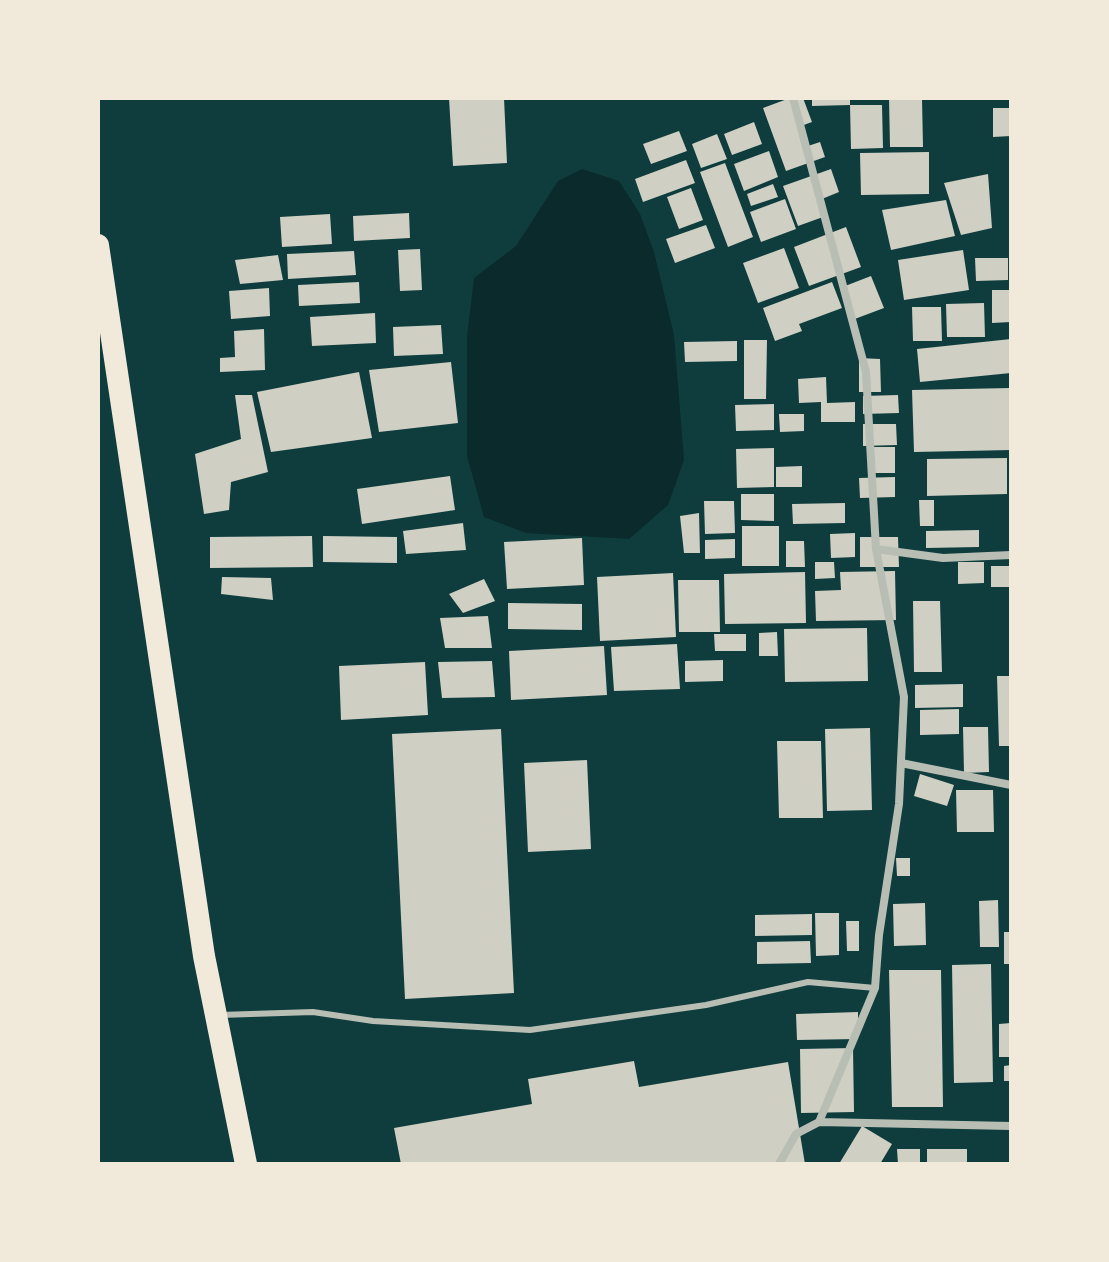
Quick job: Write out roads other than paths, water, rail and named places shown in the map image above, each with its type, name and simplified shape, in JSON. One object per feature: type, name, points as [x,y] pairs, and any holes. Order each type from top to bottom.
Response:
[{"type":"highway","points":[[98,245],[216,1015],[246,1164]]},
{"type":"street","points":[[793,98],[866,372],[876,549],[904,697],[899,804],[879,935],[875,988],[819,1122]]},
{"type":"street","points":[[876,549],[943,558],[1011,555]]},
{"type":"street","points":[[901,763],[1011,785]]},
{"type":"street","points":[[779,1164],[796,1134],[819,1122],[1011,1126]]},
{"type":"lane","points":[[216,1015],[313,1012],[386,1023],[530,1030],[706,1005],[808,982],[875,988]]},
{"type":"water","points":[[582,169],[619,181],[640,214],[654,252],[674,335],[684,460],[668,505],[629,539],[526,533],[484,517],[467,456],[467,337],[474,278],[516,246],[558,181]]}]
